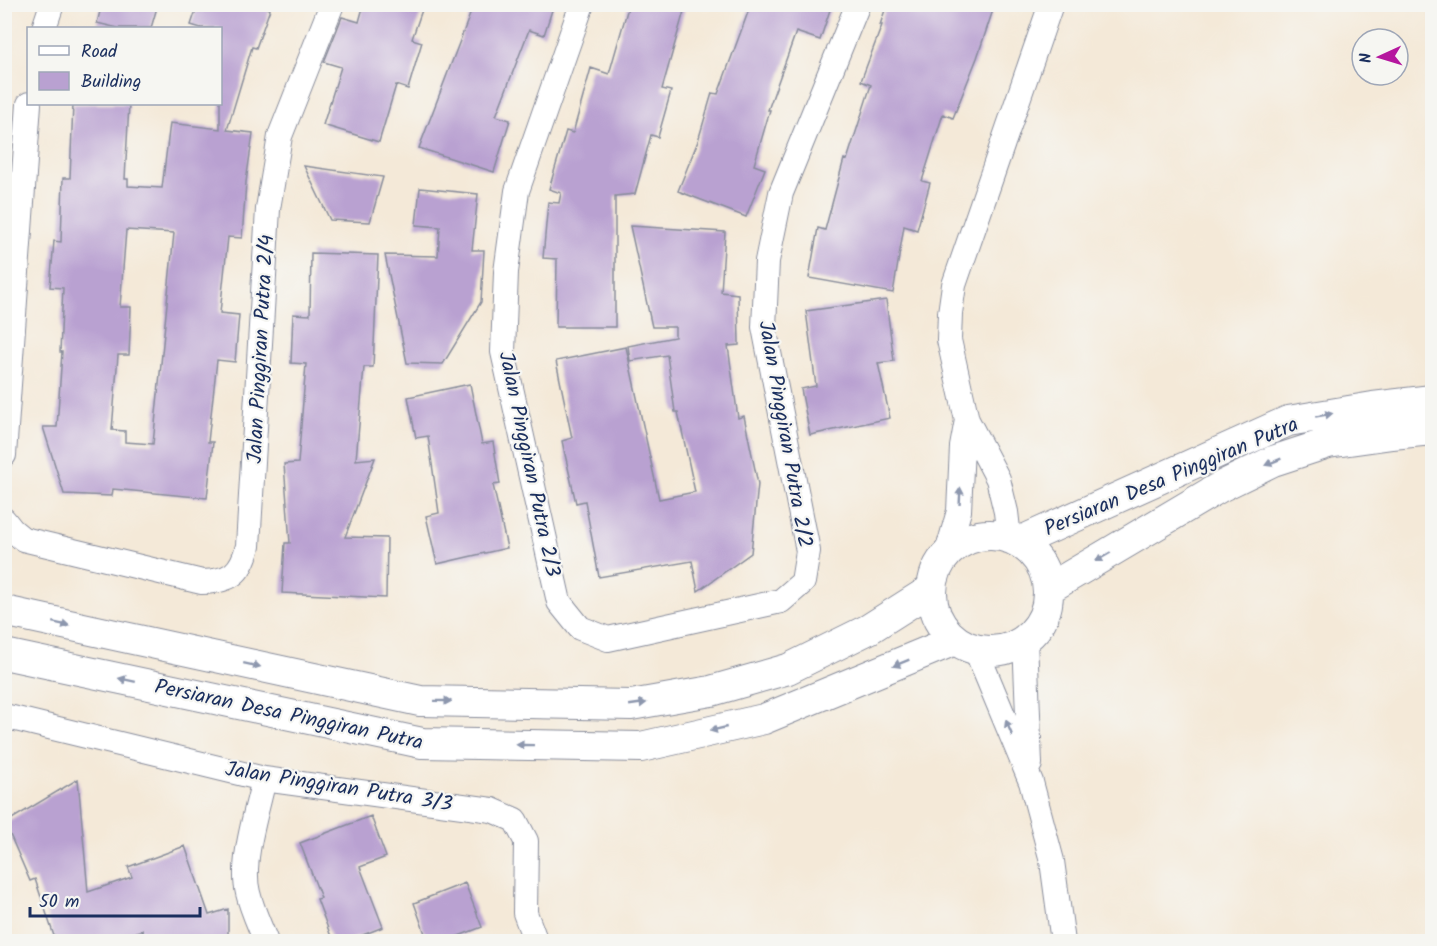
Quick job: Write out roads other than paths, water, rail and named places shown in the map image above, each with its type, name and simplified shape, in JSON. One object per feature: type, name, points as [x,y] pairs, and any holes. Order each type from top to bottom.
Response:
[{"type":"street","points":[[44,27],[52,4]]},
{"type":"street","name":"Jalan Pinggiran Putra 2/4","points":[[4,520],[23,539],[202,582],[219,581],[234,575],[244,563],[248,546],[268,208],[280,136],[332,4]]},
{"type":"street","name":"Jalan Pinggiran Putra 2/3","points":[[582,4],[517,191],[506,272],[503,352],[559,602],[580,628],[608,639],[694,620]]},
{"type":"street","name":"Jalan Pinggiran Putra 2/2","points":[[694,620],[781,602],[803,582],[808,551],[764,327],[767,261],[781,193],[858,4]]},
{"type":"street","points":[[1014,540],[998,479],[967,420],[950,340],[950,313],[954,285],[1051,4]]},
{"type":"street","points":[[4,455],[29,105]]},
{"type":"street","name":"Persiaran Desa Pinggiran Putra","points":[[1014,540],[1288,421],[1432,400]]},
{"type":"street","points":[[947,553],[959,511],[962,447],[967,420]]},
{"type":"street","name":"Persiaran Desa Pinggiran Putra","points":[[1048,589],[1220,487],[1273,460],[1328,444],[1432,430]]},
{"type":"street","points":[[992,534],[1014,540],[1034,554],[1044,570],[1048,589],[1046,608],[1039,626],[1025,640],[1010,648],[993,652],[966,645],[945,630],[937,618],[932,590],[936,569],[947,553],[961,542],[976,536],[992,534]]},
{"type":"street","name":"Persiaran Desa Pinggiran Putra","points":[[4,611],[420,701],[631,705],[711,691],[788,669],[869,629],[932,590]]},
{"type":"street","points":[[1025,640],[1031,782]]},
{"type":"street","points":[[966,645],[1031,782],[1052,861],[1063,942]]},
{"type":"street","name":"Persiaran Desa Pinggiran Putra","points":[[4,654],[422,743],[641,747],[764,719],[966,645]]},
{"type":"street","name":"Jalan Pinggiran Putra 3/3","points":[[4,716],[264,778],[492,810],[515,820],[526,842],[525,913],[536,942]]},
{"type":"street","points":[[264,778],[246,861],[246,878],[248,894],[266,942]]}]
